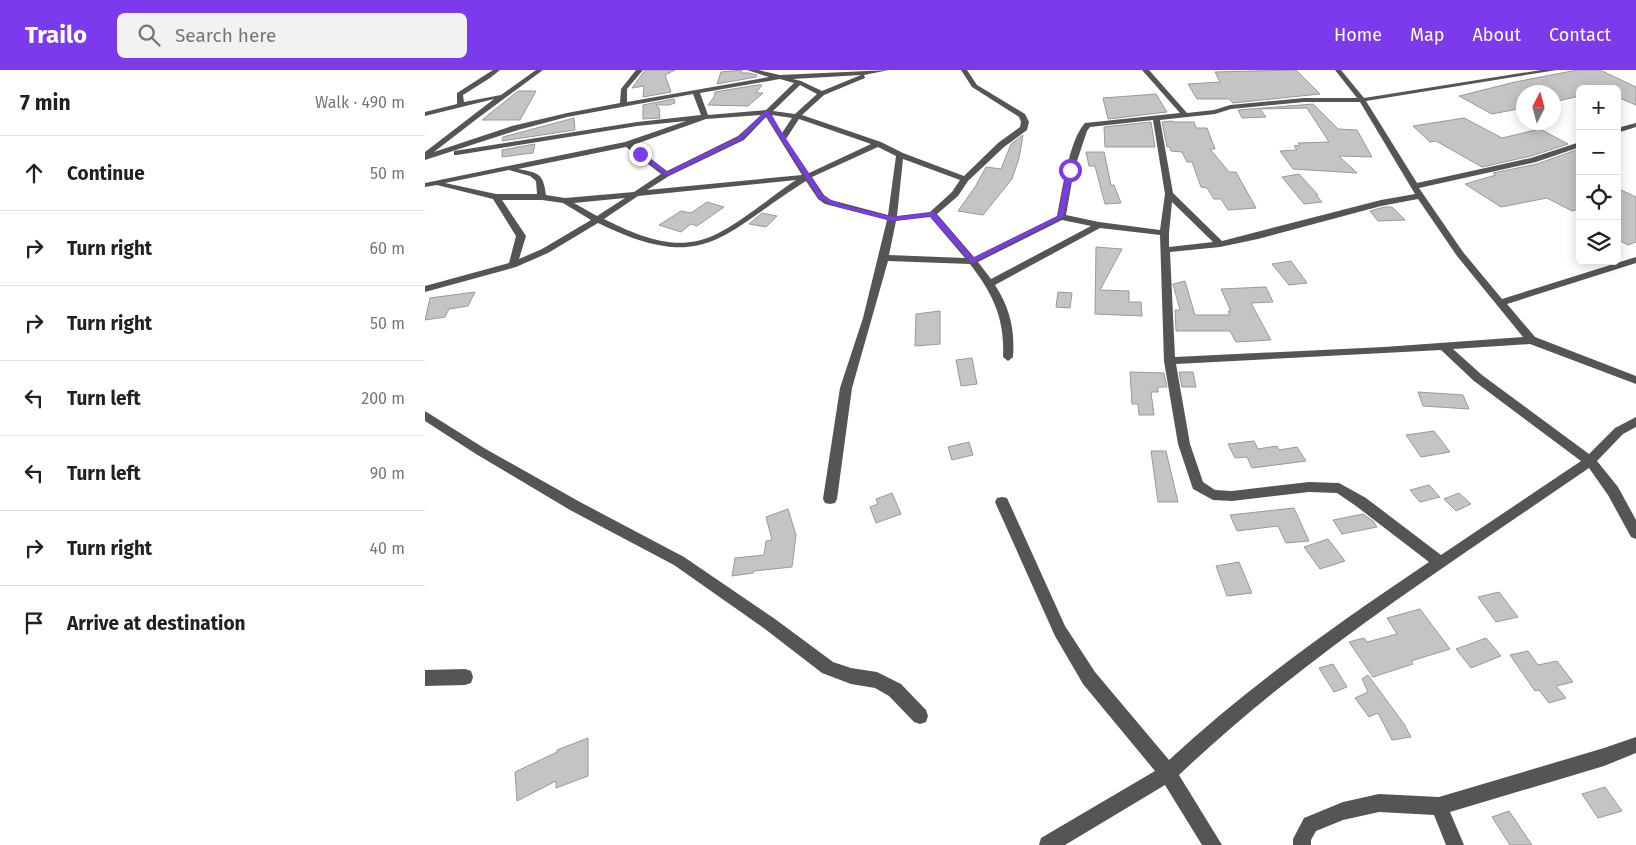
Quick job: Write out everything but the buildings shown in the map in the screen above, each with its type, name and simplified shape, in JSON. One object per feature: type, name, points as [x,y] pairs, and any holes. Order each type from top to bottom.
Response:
[{"type":"street","points":[[461,105],[459,94],[465,87],[493,74],[497,70]]},
{"type":"street","points":[[425,157],[504,94],[540,70]]},
{"type":"street","points":[[623,104],[624,89],[640,70]]},
{"type":"street","points":[[750,70],[799,82],[822,94]]},
{"type":"street","points":[[425,157],[515,128],[623,104],[782,77],[871,73],[886,70]]},
{"type":"street","points":[[767,112],[806,177],[821,197],[828,202],[893,219],[932,214],[944,205],[965,179],[1001,145],[1024,128],[1025,122],[1022,116],[975,86],[964,70]]},
{"type":"street","points":[[1145,70],[1185,115]]},
{"type":"street","points":[[1338,70],[1362,100],[1386,142],[1460,254],[1531,340]]},
{"type":"street","points":[[1061,217],[1070,170],[1083,130],[1088,126],[1101,123],[1215,112],[1231,107],[1304,100],[1362,100],[1554,70]]},
{"type":"street","points":[[783,140],[797,116],[822,94],[871,73]]},
{"type":"street","points":[[425,289],[513,265],[545,251],[597,220],[666,174],[741,138],[799,82]]},
{"type":"street","points":[[696,92],[705,117]]},
{"type":"street","points":[[425,114],[504,94]]},
{"type":"street","points":[[425,157],[627,126],[767,112],[797,116],[878,144],[900,155],[965,179]]},
{"type":"street","points":[[425,184],[436,184],[627,144],[705,117]]},
{"type":"street","points":[[1155,118],[1169,194],[1164,233],[1170,361],[1185,444],[1198,485],[1213,495],[1232,496],[1309,486],[1339,488],[1361,502],[1441,563]]},
{"type":"street","points":[[1621,130],[1636,126]]},
{"type":"street","points":[[627,144],[666,174]]},
{"type":"street","points":[[565,201],[597,220],[630,235],[676,246],[697,244],[716,238],[806,177],[878,144]]},
{"type":"street","points":[[1415,186],[1533,160],[1576,145]]},
{"type":"street","points":[[830,498],[846,388],[884,258],[893,219],[900,155]]},
{"type":"street","points":[[506,169],[533,174],[541,180],[542,197]]},
{"type":"street","points":[[436,184],[496,197],[542,197],[565,201],[806,177]]},
{"type":"street","points":[[1169,194],[1220,244]]},
{"type":"street","points":[[1166,250],[1220,244],[1258,236],[1381,203],[1421,196]]},
{"type":"street","points":[[496,197],[521,236],[513,265]]},
{"type":"street","points":[[932,214],[972,261],[998,299],[1006,318],[1009,336],[1008,357]]},
{"type":"street","points":[[884,258],[972,261],[1061,217],[1099,225],[1164,233]]},
{"type":"street","points":[[988,285],[1099,225]]},
{"type":"street","points":[[1500,303],[1636,260]]},
{"type":"street","points":[[1170,361],[1384,351],[1531,340],[1636,380]]},
{"type":"street","points":[[1443,346],[1478,378],[1590,461],[1613,491],[1636,533]]},
{"type":"street","points":[[425,415],[480,451],[575,506],[679,561],[770,624],[828,668],[851,676],[877,680],[895,690],[920,716]]},
{"type":"street","points":[[1048,845],[1168,773],[1219,725],[1338,632],[1590,461],[1619,431],[1636,421]]},
{"type":"street","points":[[1002,502],[1060,631],[1089,678],[1168,773],[1213,845]]},
{"type":"street","points":[[425,678],[465,677]]},
{"type":"street","points":[[1302,845],[1302,840],[1310,824],[1343,811],[1379,803],[1439,806],[1604,757],[1636,745]]},
{"type":"street","points":[[1439,806],[1455,845]]},
{"type":"route","points":[[640,154],[666,174],[741,138],[767,112],[790,152],[821,197],[828,202],[840,206],[893,219],[932,214],[972,261],[1061,217],[1064,193],[1070,170]]}]
